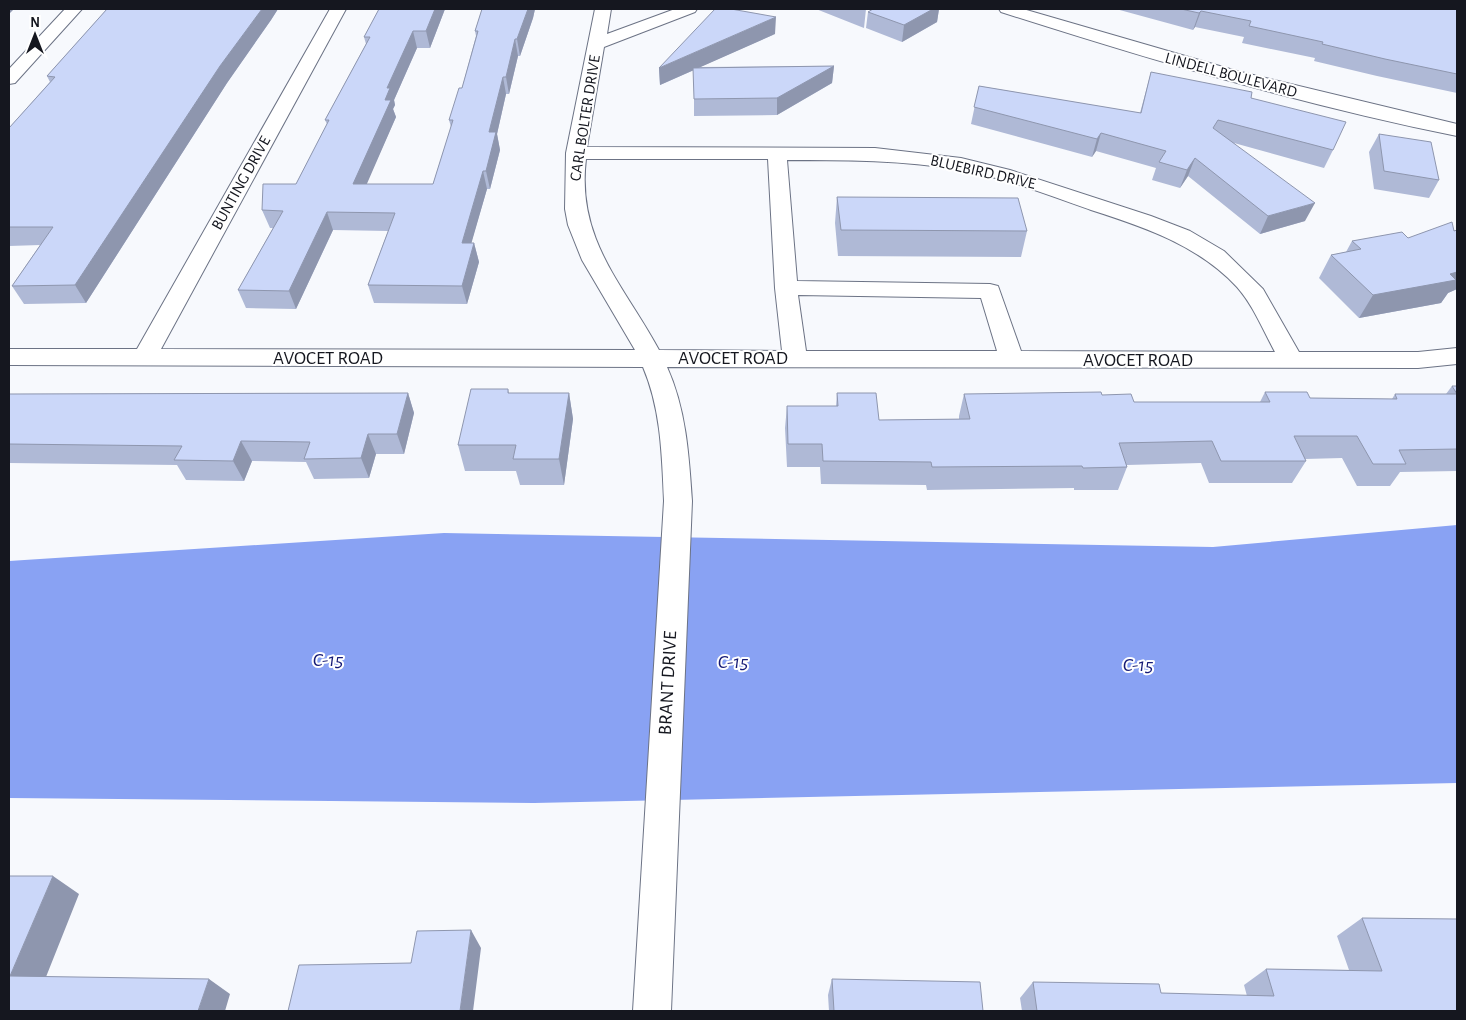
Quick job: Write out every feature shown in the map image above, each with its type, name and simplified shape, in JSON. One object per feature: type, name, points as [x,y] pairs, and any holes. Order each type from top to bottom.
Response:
[{"type":"street","points":[[9,79],[74,9]]},
{"type":"street","name":"BUNTING DRIVE","points":[[144,358],[338,9]]},
{"type":"street","name":"CARL BOLTER DRIVE","points":[[603,9],[576,153],[573,187],[579,224],[588,250],[609,290],[652,358]]},
{"type":"street","points":[[596,44],[689,9]]},
{"type":"street","name":"LINDELL BOULEVARD","points":[[1007,9],[1170,59],[1273,87],[1457,130]]},
{"type":"street","name":"BLUEBIRD DRIVE","points":[[576,153],[875,154],[961,164],[1003,174],[1144,220],[1200,245],[1231,268],[1255,294],[1290,360]]},
{"type":"street","points":[[776,154],[786,288],[795,358]]},
{"type":"street","points":[[786,288],[990,291],[1011,359]]},
{"type":"street","name":"AVOCET ROAD","points":[[9,358],[1418,360],[1457,356]]},
{"type":"street","name":"BRANT DRIVE","points":[[652,358],[669,403],[674,440],[678,501],[652,1011]]},
{"type":"water","name":"C-15","points":[[1457,525],[1457,783],[534,803],[9,798],[9,561],[444,533],[1213,547]]},
{"type":"building","points":[[107,9],[262,9],[220,66],[75,285],[12,286],[53,227],[9,227],[9,128],[55,77],[47,76]]},
{"type":"building","points":[[379,9],[435,9],[426,31],[413,31],[387,88],[390,88],[385,100],[391,100],[353,184],[433,184],[453,120],[449,120],[459,88],[462,88],[478,31],[475,31],[482,9],[528,9],[517,39],[515,39],[506,77],[503,77],[489,132],[496,132],[486,171],[483,171],[462,243],[474,243],[462,286],[368,285],[395,213],[327,212],[289,291],[238,290],[283,211],[262,210],[263,184],[296,184],[329,120],[325,120],[370,37],[364,37]]},
{"type":"building","points":[[715,9],[731,9],[776,17],[659,68]]},
{"type":"building","points":[[873,9],[933,9],[904,25],[868,12]]},
{"type":"building","points":[[1181,9],[1457,9],[1457,74],[1385,59],[1322,44],[1323,42],[1249,26],[1251,21]]},
{"type":"building","points":[[834,66],[777,98],[694,99],[693,68]]},
{"type":"building","points":[[1151,72],[1252,92],[1251,98],[1346,122],[1333,150],[1218,120],[1213,128],[1315,203],[1268,216],[1195,158],[1187,170],[1159,162],[1166,151],[1101,133],[1097,139],[974,107],[979,86],[1141,113]]},
{"type":"building","points":[[1379,134],[1431,142],[1439,180],[1384,171]]},
{"type":"building","points":[[837,197],[1018,198],[1027,231],[841,230]]},
{"type":"building","points":[[1452,222],[1454,231],[1457,230],[1457,272],[1450,274],[1456,280],[1373,295],[1331,255],[1361,249],[1352,241],[1402,232],[1408,238]]},
{"type":"building","points":[[1452,386],[1457,386],[1457,394]]},
{"type":"building","points":[[471,389],[508,389],[508,393],[569,393],[559,459],[513,459],[516,445],[458,445]]},
{"type":"building","points":[[1101,392],[1102,395],[1131,394],[1134,402],[1270,402],[1265,392],[1307,392],[1310,398],[1397,399],[1395,394],[1457,394],[1457,449],[1399,450],[1406,464],[1373,464],[1357,436],[1294,436],[1306,461],[1221,461],[1212,441],[1119,443],[1127,467],[1083,468],[1082,466],[932,467],[931,462],[823,461],[822,444],[788,444],[787,406],[838,406],[837,393],[876,393],[879,420],[970,419],[964,394]]},
{"type":"building","points":[[408,393],[397,434],[368,434],[361,458],[304,459],[310,442],[241,441],[233,461],[174,460],[182,446],[9,444],[9,394]]},
{"type":"building","points":[[9,876],[53,876],[10,976],[209,979],[198,1011],[9,1011]]},
{"type":"building","points":[[1362,918],[1457,919],[1457,1011],[1037,1011],[1033,982],[1159,984],[1161,993],[1274,996],[1266,969],[1382,971]]},
{"type":"building","points":[[471,930],[460,1011],[288,1011],[299,965],[411,963],[417,931]]},
{"type":"building","points":[[832,979],[980,982],[983,1011],[834,1011]]}]
